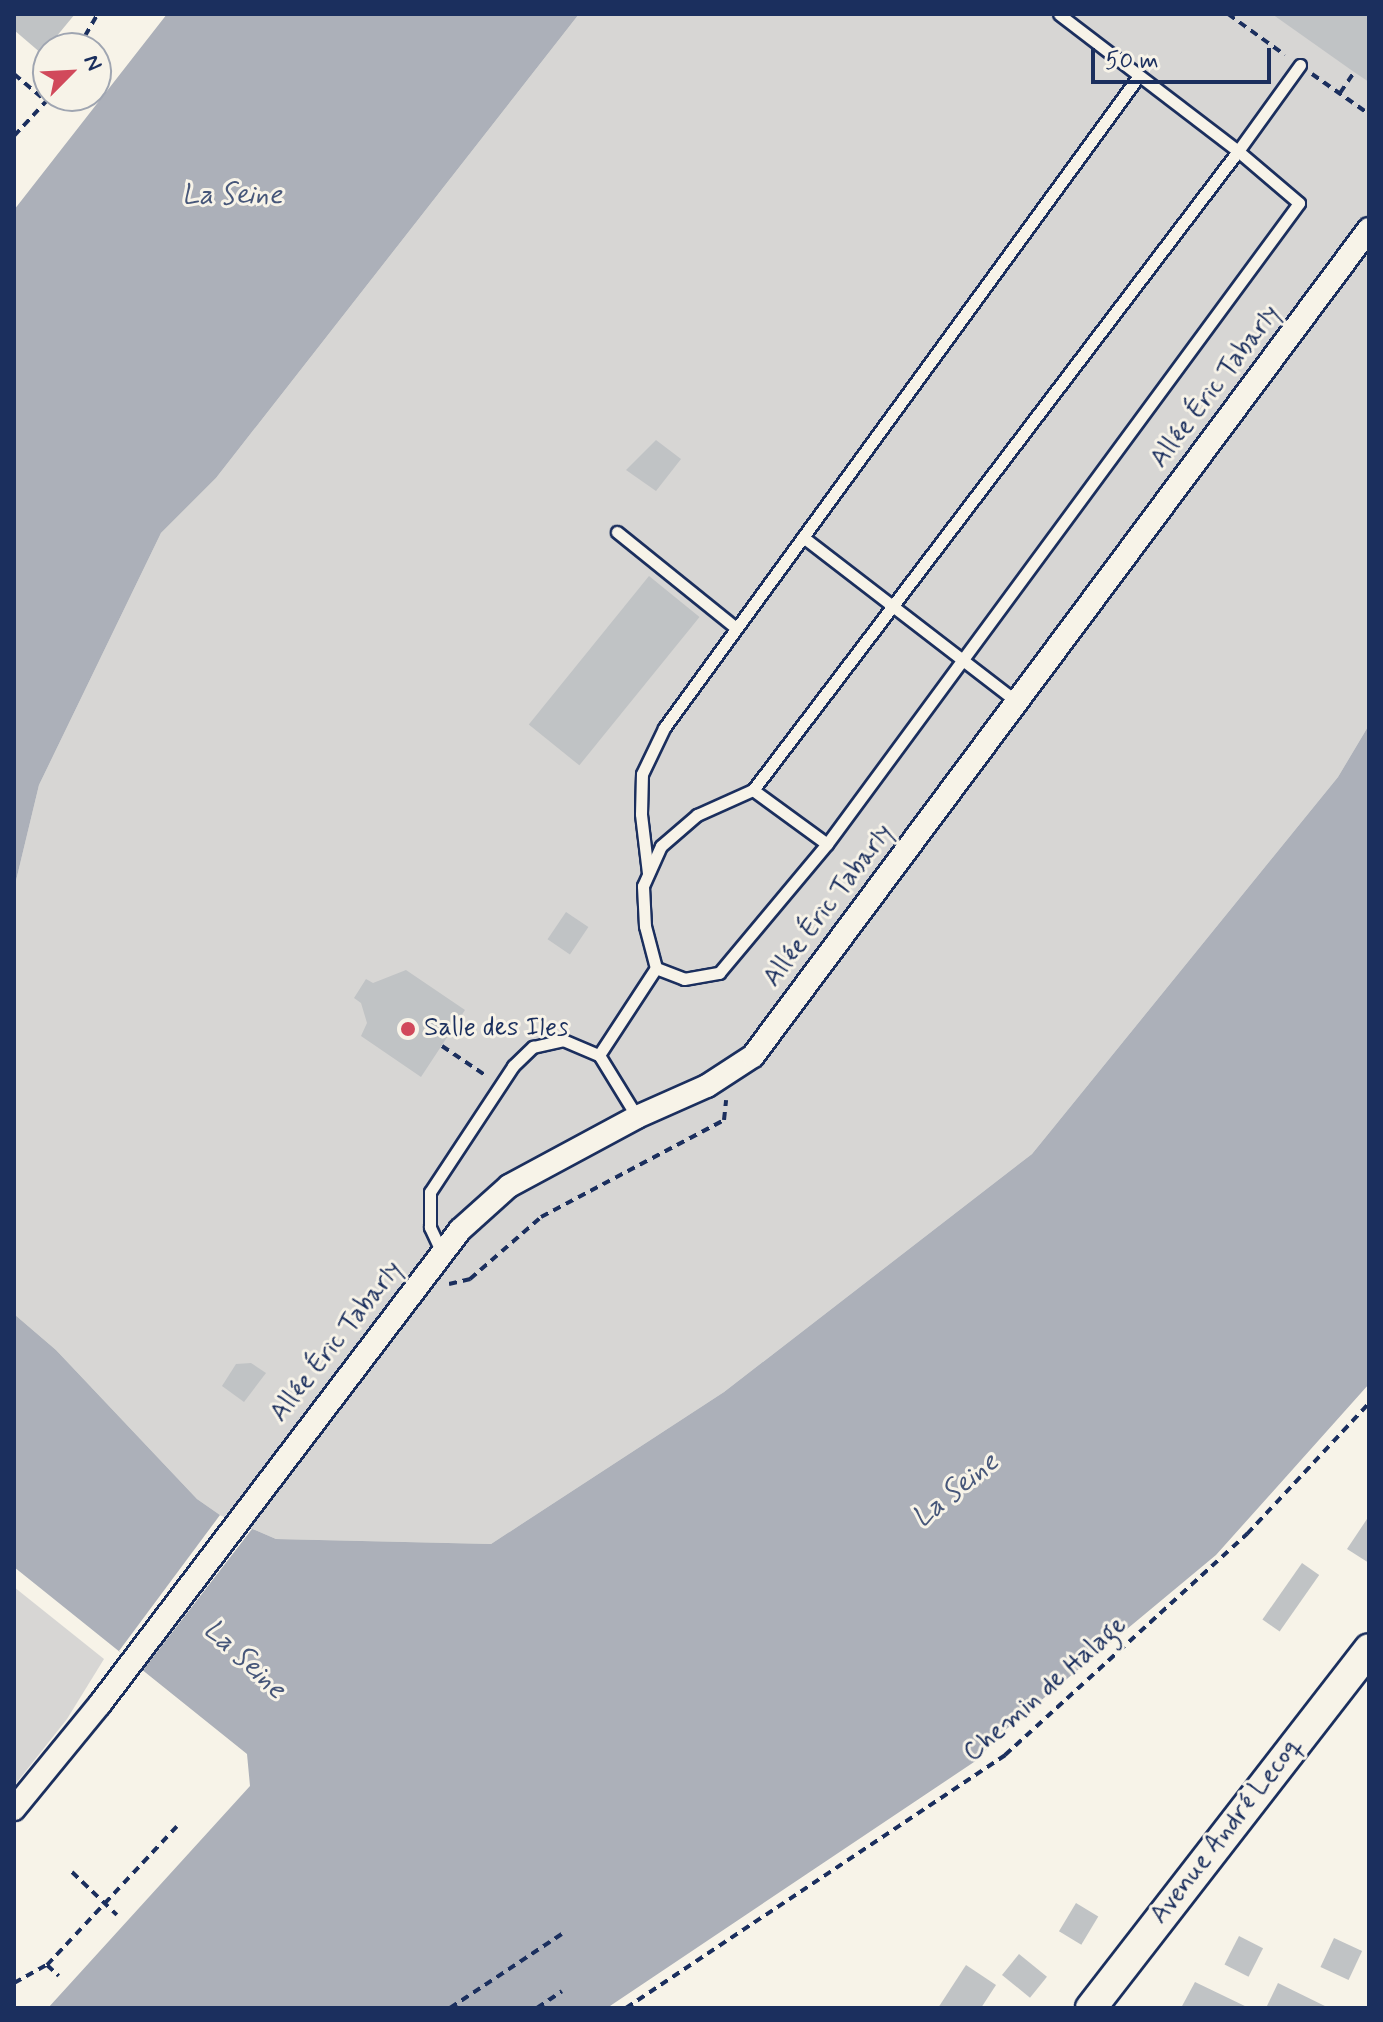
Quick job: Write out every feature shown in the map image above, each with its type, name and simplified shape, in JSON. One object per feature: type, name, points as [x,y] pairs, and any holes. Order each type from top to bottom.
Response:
[{"type":"main road","name":"Avenue André Lecoq","points":[[1091,2008],[1367,1649]]},
{"type":"street","name":"Allée Éric Tabarly","points":[[14,1809],[100,1704],[241,1513],[442,1253],[509,1186],[637,1117],[728,1073],[753,1056],[1369,229]]},
{"type":"lane","points":[[656,968],[684,979],[719,973],[827,844],[1299,203],[1238,151],[1059,14]]},
{"type":"lane","points":[[599,1055],[656,968],[645,926],[643,886],[661,846],[697,815],[753,790],[1300,65]]},
{"type":"lane","points":[[649,874],[641,814],[642,774],[664,728],[1138,77]]},
{"type":"lane","points":[[617,532],[736,628]]},
{"type":"lane","points":[[803,537],[1017,702]]},
{"type":"lane","points":[[753,790],[827,844]]},
{"type":"lane","points":[[442,1253],[430,1227],[430,1192],[500,1085],[533,1047],[547,1041],[584,1045],[599,1055],[637,1117]]},
{"type":"path","points":[[87,32],[98,14]]},
{"type":"path","points":[[1340,94],[1354,72]]},
{"type":"path","points":[[14,74],[32,89]]},
{"type":"path","points":[[14,136],[37,112]]},
{"type":"path","points":[[442,1046],[500,1085]]},
{"type":"path","points":[[436,1287],[470,1279],[541,1217],[724,1120],[728,1073]]},
{"type":"path","name":"Chemin de Halage","points":[[626,2008],[1005,1755],[1247,1534],[1369,1403]]},
{"type":"path","points":[[14,1983],[47,1965],[177,1826]]},
{"type":"path","points":[[72,1872],[117,1915]]},
{"type":"path","points":[[450,2008],[562,1934]]},
{"type":"path","points":[[47,1965],[59,1976]]},
{"type":"path","points":[[537,2008],[562,1991]]},
{"type":"shaded area","points":[[579,14],[1369,14],[1369,725],[1338,777],[1032,1154],[724,1392],[491,1544],[276,1539],[220,1515],[197,1499],[56,1350],[14,1314],[14,889],[39,785],[161,533],[216,478]]},
{"type":"shaded area","points":[[14,1587],[104,1659],[67,1719],[14,1786]]},
{"type":"water","name":"La Seine","points":[[167,14],[579,14],[216,478],[161,533],[39,785],[14,889],[14,210],[90,112],[112,112],[112,84]]},
{"type":"water","points":[[1369,725],[1369,1384],[1216,1555],[1003,1732],[977,1760],[607,2008],[48,2008],[250,1786],[247,1754],[14,1567],[14,1314],[56,1350],[197,1499],[220,1515],[276,1539],[491,1544],[724,1392],[1032,1154],[1338,777]]},
{"type":"pier","points":[[220,1515],[252,1529],[143,1670],[119,1651]]},
{"type":"building","points":[[14,14],[75,14],[60,32],[32,32],[32,45],[14,30]]},
{"type":"building","points":[[1272,14],[1369,14],[1369,82],[1354,72]]},
{"type":"building","points":[[656,440],[681,459],[656,491],[626,470]]},
{"type":"building","points":[[649,576],[700,617],[579,765],[529,724]]},
{"type":"building","points":[[566,912],[588,927],[570,954],[548,939]]},
{"type":"building","name":"Salle des Iles","points":[[406,970],[465,1010],[421,1077],[361,1036],[367,1023],[361,1003],[354,998],[366,979],[373,983]]},
{"type":"building","points":[[251,1363],[266,1373],[244,1402],[222,1386],[236,1364]]},
{"type":"building","points":[[1369,1516],[1369,1563],[1347,1549]]},
{"type":"building","points":[[1302,1563],[1319,1575],[1280,1632],[1262,1620]]},
{"type":"building","points":[[1076,1903],[1098,1916],[1081,1945],[1059,1931]]},
{"type":"building","points":[[1239,1936],[1263,1948],[1249,1977],[1224,1965]]},
{"type":"building","points":[[1334,1938],[1362,1951],[1349,1980],[1320,1967]]},
{"type":"building","points":[[1019,1954],[1047,1977],[1030,1998],[1002,1975]]},
{"type":"building","points":[[966,1965],[996,1985],[981,2008],[938,2008]]},
{"type":"building","points":[[1195,1982],[1249,2008],[1181,2008]]},
{"type":"building","points":[[1278,1983],[1329,2008],[1266,2008]]},
{"type":"place","name":"Salle des Iles","points":[[408,1029]]}]
